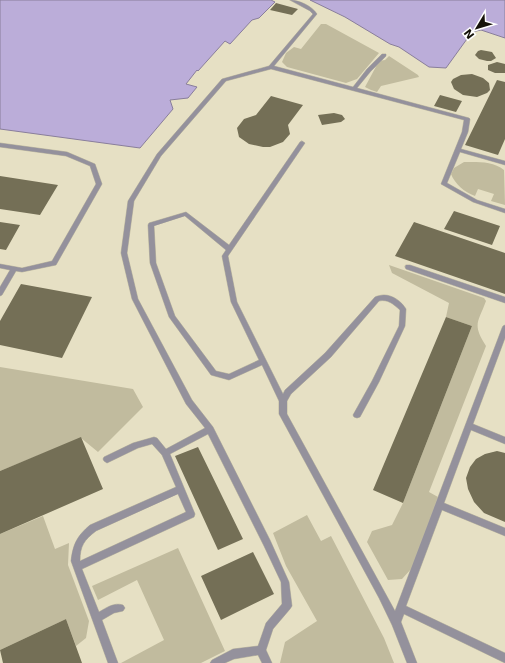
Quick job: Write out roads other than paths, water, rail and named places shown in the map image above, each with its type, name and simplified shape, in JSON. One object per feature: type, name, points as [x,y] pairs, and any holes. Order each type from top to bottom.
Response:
[{"type":"lane","points":[[271,67],[315,14],[312,10],[292,0]]},
{"type":"lane","points":[[354,89],[377,60],[384,55]]},
{"type":"lane","points":[[267,663],[261,650],[269,626],[287,606],[285,582],[268,543],[210,429],[189,402],[135,299],[124,253],[131,201],[159,155],[224,80],[271,67],[467,119],[465,132],[444,184],[475,201],[505,211]]},
{"type":"lane","points":[[302,143],[225,256],[234,302],[283,401],[283,414],[396,622],[412,663]]},
{"type":"lane","points":[[0,145],[67,154],[93,165],[99,184],[54,263],[22,270],[0,266]]},
{"type":"lane","points":[[458,150],[505,162]]},
{"type":"lane","points":[[230,250],[186,214],[151,225],[153,263],[172,317],[214,373],[229,377],[263,361]]},
{"type":"lane","points":[[408,267],[505,300]]},
{"type":"lane","points":[[0,293],[14,268]]},
{"type":"lane","points":[[283,401],[288,392],[328,355],[377,299],[385,296],[395,301],[403,309],[402,326],[357,415]]},
{"type":"lane","points":[[396,622],[505,328]]},
{"type":"lane","points":[[469,426],[505,441]]},
{"type":"lane","points":[[165,453],[210,429]]},
{"type":"lane","points":[[77,567],[191,514],[165,453],[154,440],[136,445],[107,460]]},
{"type":"lane","points":[[113,663],[75,561],[77,544],[82,537],[93,528],[181,489]]},
{"type":"lane","points":[[439,505],[505,532]]},
{"type":"lane","points":[[97,618],[114,609],[120,608]]},
{"type":"lane","points":[[401,608],[505,658]]},
{"type":"lane","points":[[215,663],[233,654],[261,650]]}]
